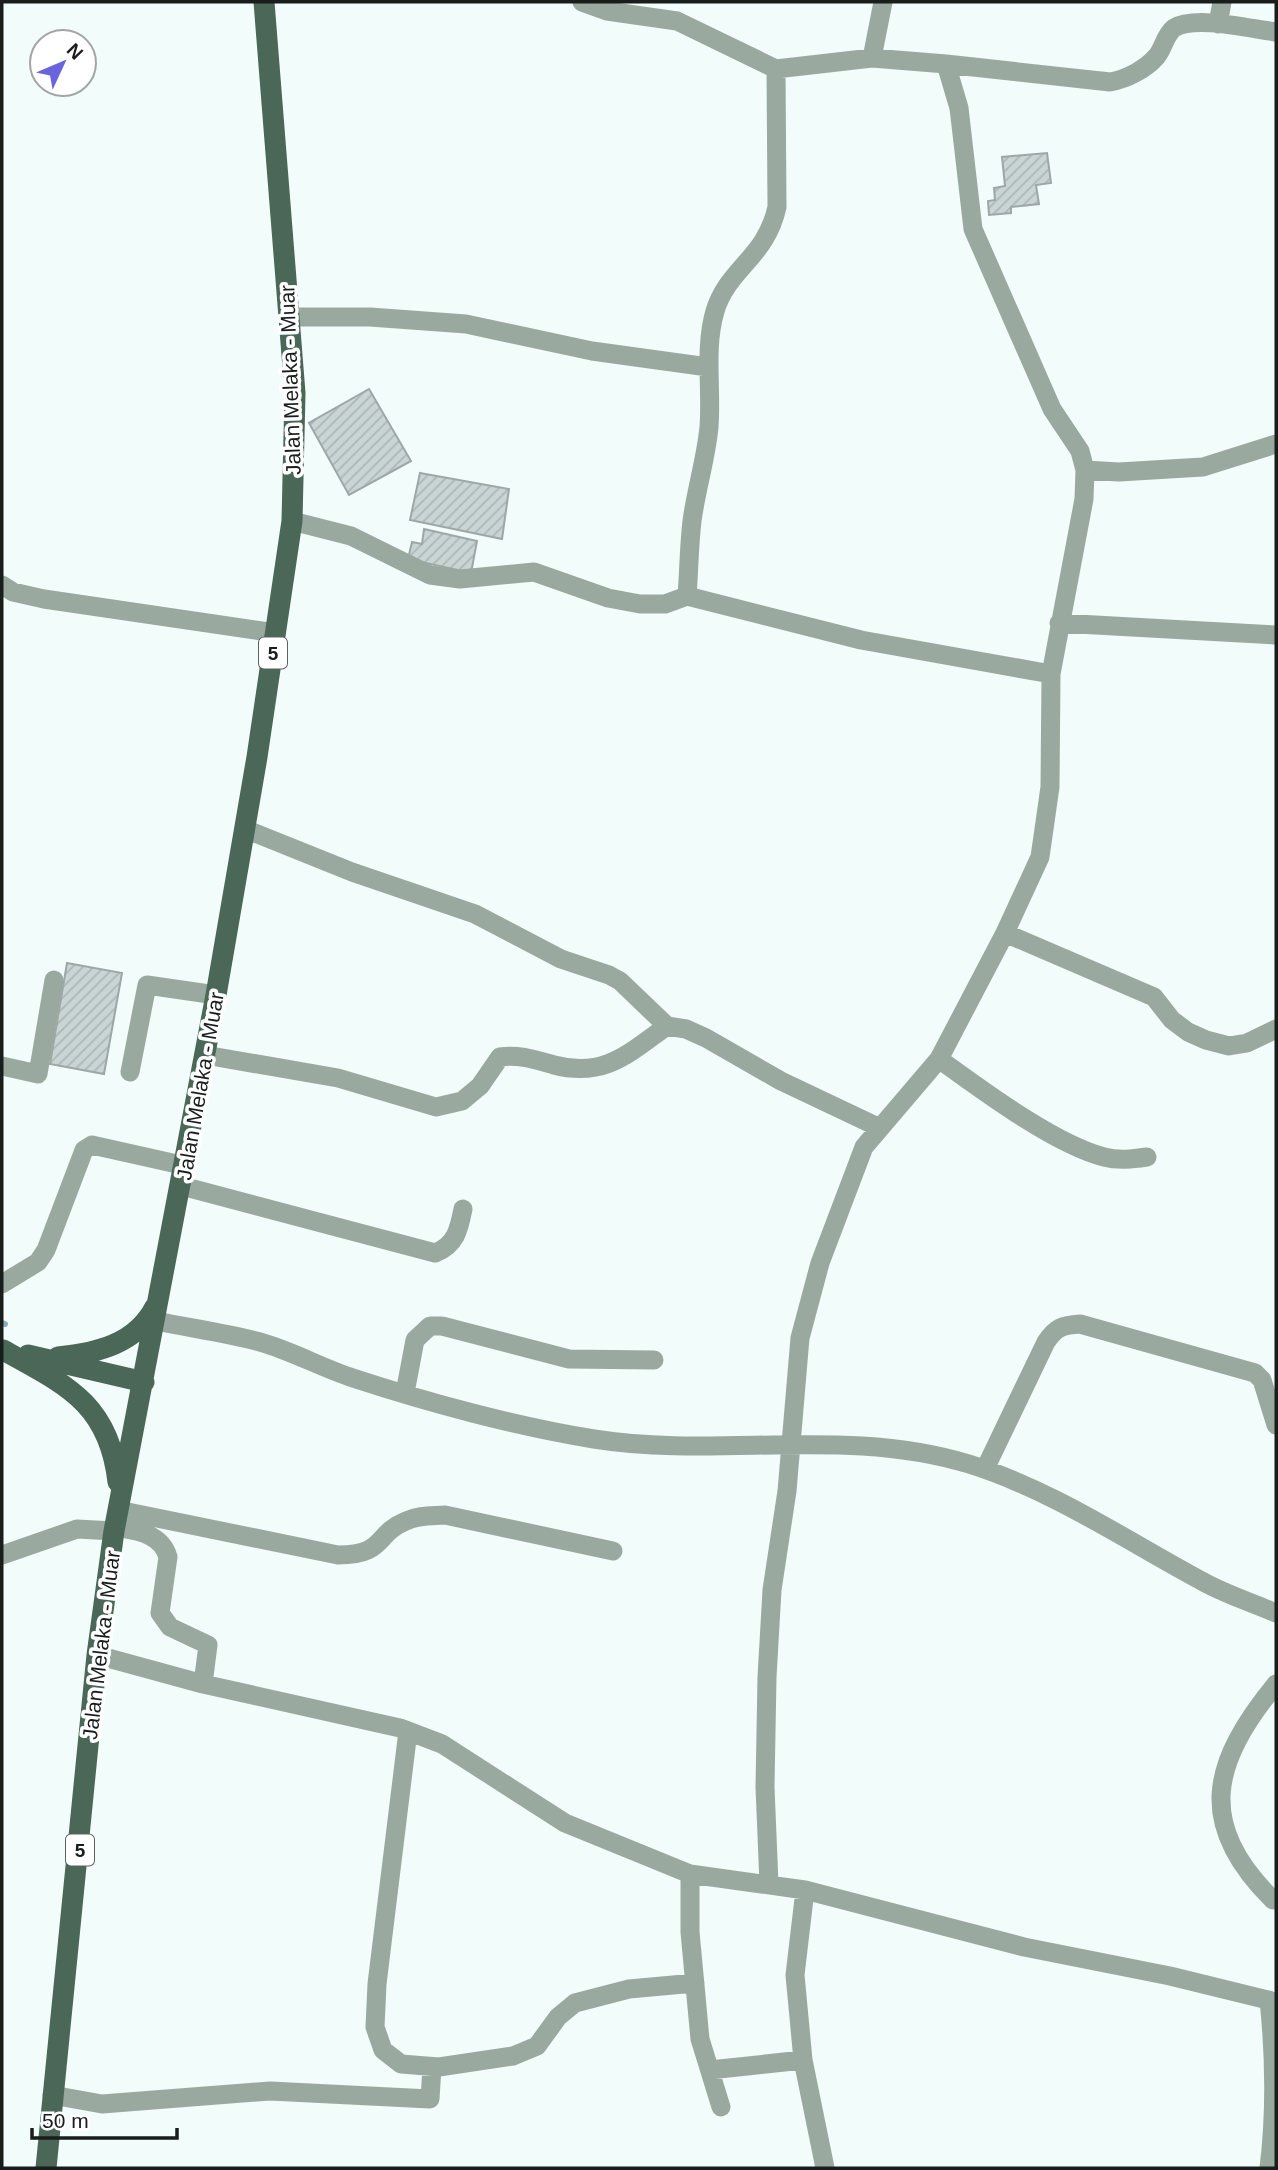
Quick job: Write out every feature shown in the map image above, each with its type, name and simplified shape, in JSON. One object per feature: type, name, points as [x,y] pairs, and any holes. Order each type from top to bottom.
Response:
[{"type":"main road","name":"Jalan Melaka - Muar","points":[[46,2168],[75,1900],[97,1655],[117,1518],[184,1176],[216,995],[245,829],[292,521],[295,418],[264,2]]},
{"type":"main road","points":[[42,1359],[84,1354],[112,1347],[136,1333],[149,1318],[160,1297]]},
{"type":"main road","points":[[2,1350],[144,1382]]},
{"type":"main road","points":[[2,1350],[66,1385],[90,1405],[106,1432],[115,1456],[117,1518]]},
{"type":"street","points":[[582,2],[607,11],[677,21],[776,69],[872,58],[1110,82],[1126,79],[1157,56],[1171,30],[1177,26],[1189,23],[1218,24],[1276,32]]},
{"type":"street","points":[[872,58],[883,2]]},
{"type":"street","points":[[1218,24],[1222,2]]},
{"type":"street","points":[[769,1884],[765,1787],[767,1678],[772,1590],[791,1443],[800,1338],[820,1263],[864,1147],[878,1127],[919,1087],[939,1059],[1005,933],[1041,857],[1046,837],[1050,787],[1051,674],[1084,499],[1086,470],[1080,451],[1052,409],[973,229],[959,108],[946,64]]},
{"type":"street","points":[[688,596],[692,520],[708,432],[711,400],[708,367],[716,309],[729,283],[762,246],[772,230],[777,208],[776,69]]},
{"type":"street","points":[[289,317],[370,317],[467,324],[592,351],[708,367]]},
{"type":"street","points":[[1086,470],[1119,472],[1203,467],[1276,444]]},
{"type":"street","points":[[292,521],[351,536],[430,575],[460,579],[534,572],[608,598],[640,604],[665,604],[688,596],[862,640],[1051,674]]},
{"type":"street","points":[[2,584],[13,592],[44,599],[276,633]]},
{"type":"street","points":[[1059,623],[1276,635]]},
{"type":"street","points":[[245,829],[352,872],[475,914],[561,959],[609,975],[620,981],[667,1026],[686,1029],[706,1038],[781,1081],[878,1127]]},
{"type":"street","points":[[1005,933],[1154,997],[1172,1020],[1188,1032],[1206,1040],[1229,1046],[1238,1045],[1276,1029]]},
{"type":"street","points":[[2,1066],[38,1074],[54,980]]},
{"type":"street","points":[[130,1072],[147,985],[216,995]]},
{"type":"street","points":[[205,1055],[338,1078],[436,1107],[462,1101],[480,1086],[500,1057],[514,1055],[578,1071],[610,1065],[625,1058],[667,1026]]},
{"type":"street","points":[[939,1059],[1011,1108],[1090,1151],[1124,1160],[1147,1157]]},
{"type":"street","points":[[2,1284],[38,1262],[46,1250],[84,1150],[92,1145],[435,1253],[452,1242],[458,1232],[463,1209]]},
{"type":"street","points":[[156,1321],[261,1343],[352,1378],[594,1439],[702,1447],[850,1443],[915,1450],[1023,1482],[1203,1582],[1276,1613]]},
{"type":"street","points":[[985,1469],[1046,1342],[1054,1331],[1063,1325],[1080,1324],[1255,1373],[1262,1380],[1276,1425]]},
{"type":"street","points":[[405,1392],[415,1340],[430,1326],[442,1326],[569,1359],[654,1360]]},
{"type":"street","points":[[2,1555],[117,1518],[338,1555],[358,1555],[376,1547],[403,1521],[421,1516],[445,1515],[613,1551]]},
{"type":"street","points":[[147,1525],[168,1557],[160,1605],[163,1620],[208,1645],[203,1684]]},
{"type":"street","points":[[97,1655],[203,1684],[408,1731],[442,1744],[565,1823],[690,1874],[805,1890],[1024,1947],[1273,2001],[1276,2112],[1269,2168]]},
{"type":"street","points":[[1273,1900],[1248,1875],[1233,1849],[1221,1807],[1220,1786],[1226,1761],[1276,1684]]},
{"type":"street","points":[[408,1731],[375,2027],[383,2050],[401,2064],[432,2067],[513,2056],[537,2046],[558,2017],[575,2003],[629,1989],[695,1983]]},
{"type":"street","points":[[690,1874],[690,1932],[700,2039],[721,2107]]},
{"type":"street","points":[[805,1890],[795,1975],[803,2060],[825,2168]]},
{"type":"street","points":[[710,2070],[803,2060]]},
{"type":"street","points":[[52,2095],[102,2104],[270,2091],[430,2099],[432,2067]]},
{"type":"building","points":[[1047,153],[1051,183],[1036,185],[1039,204],[1011,207],[1011,213],[989,215],[988,201],[995,200],[994,188],[1005,186],[1002,157]]},
{"type":"building","points":[[369,389],[411,461],[349,495],[309,423]]},
{"type":"building","points":[[420,473],[509,489],[502,539],[410,520]]},
{"type":"building","points":[[424,529],[477,541],[471,573],[408,559],[412,542],[422,544]]},
{"type":"building","points":[[67,963],[122,973],[104,1074],[50,1064]]}]
